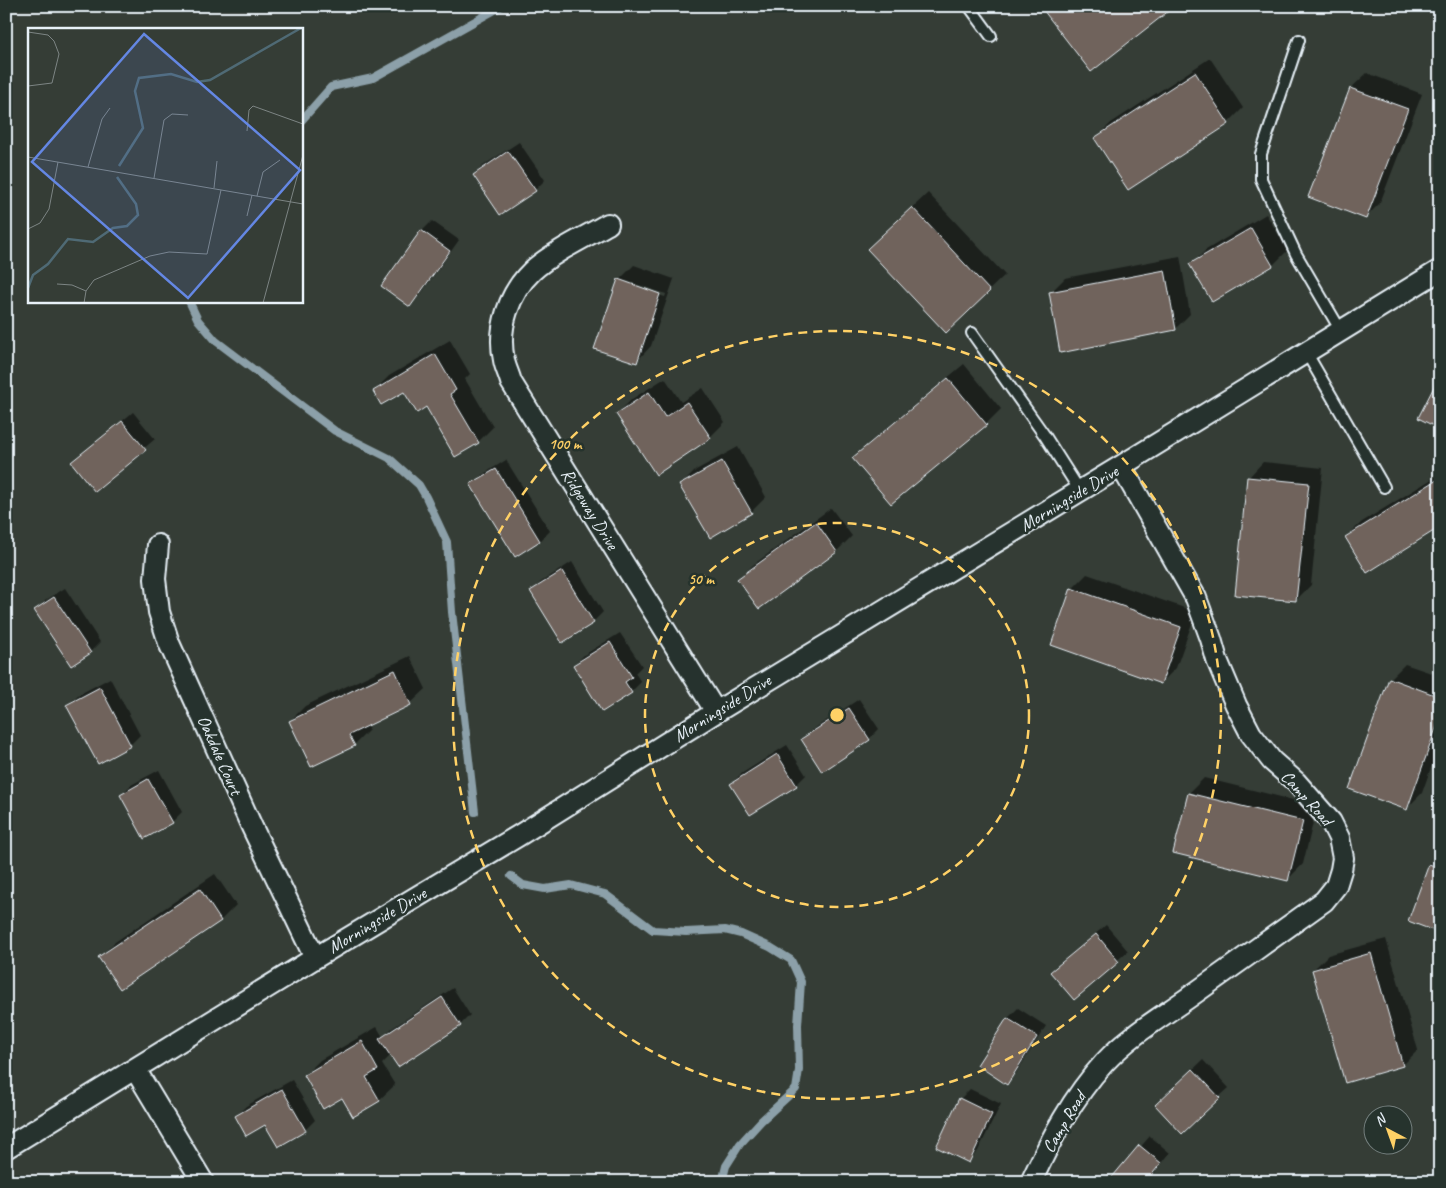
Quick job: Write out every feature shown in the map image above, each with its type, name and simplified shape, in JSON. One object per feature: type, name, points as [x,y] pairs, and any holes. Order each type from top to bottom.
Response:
[{"type":"street","name":"Ridgeway Drive","points":[[608,224],[532,271],[516,290],[506,311],[503,327],[504,359],[511,382],[716,712]]},
{"type":"street","name":"Morningside Drive","points":[[6,1148],[1440,270]]},
{"type":"street","name":"Camp Road","points":[[1031,1182],[1052,1138],[1076,1098],[1104,1063],[1136,1033],[1179,1005],[1324,901],[1336,886],[1343,858],[1340,838],[1331,822],[1296,782],[1272,760],[1251,734],[1236,705],[1217,660],[1212,639],[1196,598],[1121,466]]},
{"type":"street","name":"Oakdale Court","points":[[158,545],[155,579],[159,612],[169,643],[252,827],[315,958]]},
{"type":"street","points":[[135,1070],[203,1182]]},
{"type":"lane","points":[[970,6],[991,36]]},
{"type":"lane","points":[[1299,40],[1261,154],[1261,179],[1296,254],[1341,331]]},
{"type":"lane","points":[[972,333],[1045,436],[1080,491]]},
{"type":"lane","points":[[1306,352],[1384,487]]},
{"type":"building","points":[[1040,6],[1175,6],[1091,72]]},
{"type":"building","points":[[1195,72],[1229,124],[1128,190],[1094,138]]},
{"type":"building","points":[[1350,88],[1408,109],[1366,219],[1308,197]]},
{"type":"building","points":[[508,151],[536,191],[500,215],[473,175]]},
{"type":"building","points":[[912,207],[990,291],[946,333],[867,249]]},
{"type":"building","points":[[1251,228],[1273,266],[1212,302],[1189,264]]},
{"type":"building","points":[[421,230],[450,251],[410,307],[381,286]]},
{"type":"building","points":[[1165,270],[1176,330],[1060,353],[1049,292]]},
{"type":"building","points":[[618,279],[660,294],[637,363],[594,349]]},
{"type":"building","points":[[435,354],[456,390],[450,394],[479,443],[455,457],[426,407],[417,413],[404,392],[381,405],[373,391]]},
{"type":"building","points":[[1440,375],[1440,429],[1418,418]]},
{"type":"building","points":[[948,378],[987,425],[891,504],[852,458]]},
{"type":"building","points":[[649,392],[665,417],[687,402],[711,438],[656,475],[616,414]]},
{"type":"building","points":[[122,421],[146,450],[95,492],[71,462]]},
{"type":"building","points":[[722,461],[752,513],[710,538],[679,485]]},
{"type":"building","points":[[496,469],[540,541],[515,557],[470,484]]},
{"type":"building","points":[[1247,477],[1309,483],[1296,601],[1235,595]]},
{"type":"building","points":[[1440,478],[1440,527],[1367,573],[1345,537]]},
{"type":"building","points":[[816,522],[837,552],[759,609],[737,579]]},
{"type":"building","points":[[562,571],[594,623],[562,643],[530,591]]},
{"type":"building","points":[[1071,588],[1181,627],[1161,684],[1051,645]]},
{"type":"building","points":[[54,597],[91,653],[71,666],[34,610]]},
{"type":"building","points":[[610,642],[632,677],[625,682],[632,693],[602,712],[573,665]]},
{"type":"building","points":[[395,670],[411,705],[349,735],[355,746],[311,767],[289,721]]},
{"type":"building","points":[[1389,678],[1440,697],[1440,717],[1407,810],[1349,789]]},
{"type":"building","points":[[100,687],[131,746],[98,764],[66,705]]},
{"type":"building","points":[[849,708],[870,740],[822,772],[801,739]]},
{"type":"building","points":[[777,754],[797,786],[750,815],[730,784]]},
{"type":"building","points":[[148,779],[173,823],[144,839],[120,795]]},
{"type":"building","points":[[1188,793],[1303,821],[1288,881],[1173,853]]},
{"type":"building","points":[[1429,864],[1440,868],[1440,933],[1408,921]]},
{"type":"building","points":[[200,889],[221,921],[120,989],[98,957]]},
{"type":"building","points":[[1096,934],[1119,962],[1074,1000],[1050,972]]},
{"type":"building","points":[[1371,953],[1403,1066],[1345,1083],[1312,970]]},
{"type":"building","points":[[442,997],[461,1026],[398,1067],[379,1039]]},
{"type":"building","points":[[1007,1018],[1037,1037],[1007,1085],[977,1065]]},
{"type":"building","points":[[362,1041],[378,1070],[366,1077],[380,1101],[353,1117],[342,1098],[323,1109],[304,1075]]},
{"type":"building","points":[[1193,1069],[1220,1098],[1182,1134],[1155,1105]]},
{"type":"building","points":[[282,1089],[306,1131],[278,1147],[265,1125],[246,1136],[235,1116]]},
{"type":"building","points":[[959,1098],[992,1114],[969,1163],[936,1147]]},
{"type":"building","points":[[1139,1145],[1161,1163],[1146,1182],[1108,1182]]},
{"type":"waterway","points":[[302,120],[331,87],[373,78],[502,6]]},
{"type":"waterway","points":[[189,302],[198,320],[216,341],[335,431],[389,458],[419,485],[426,497],[447,542],[452,612],[475,812]]},
{"type":"waterway","points":[[511,876],[523,885],[545,889],[571,885],[605,894],[653,930],[686,932],[725,930],[741,934],[770,947],[791,960],[801,982],[798,1025],[799,1070],[796,1089],[761,1121],[740,1144],[726,1166],[722,1182]]}]
